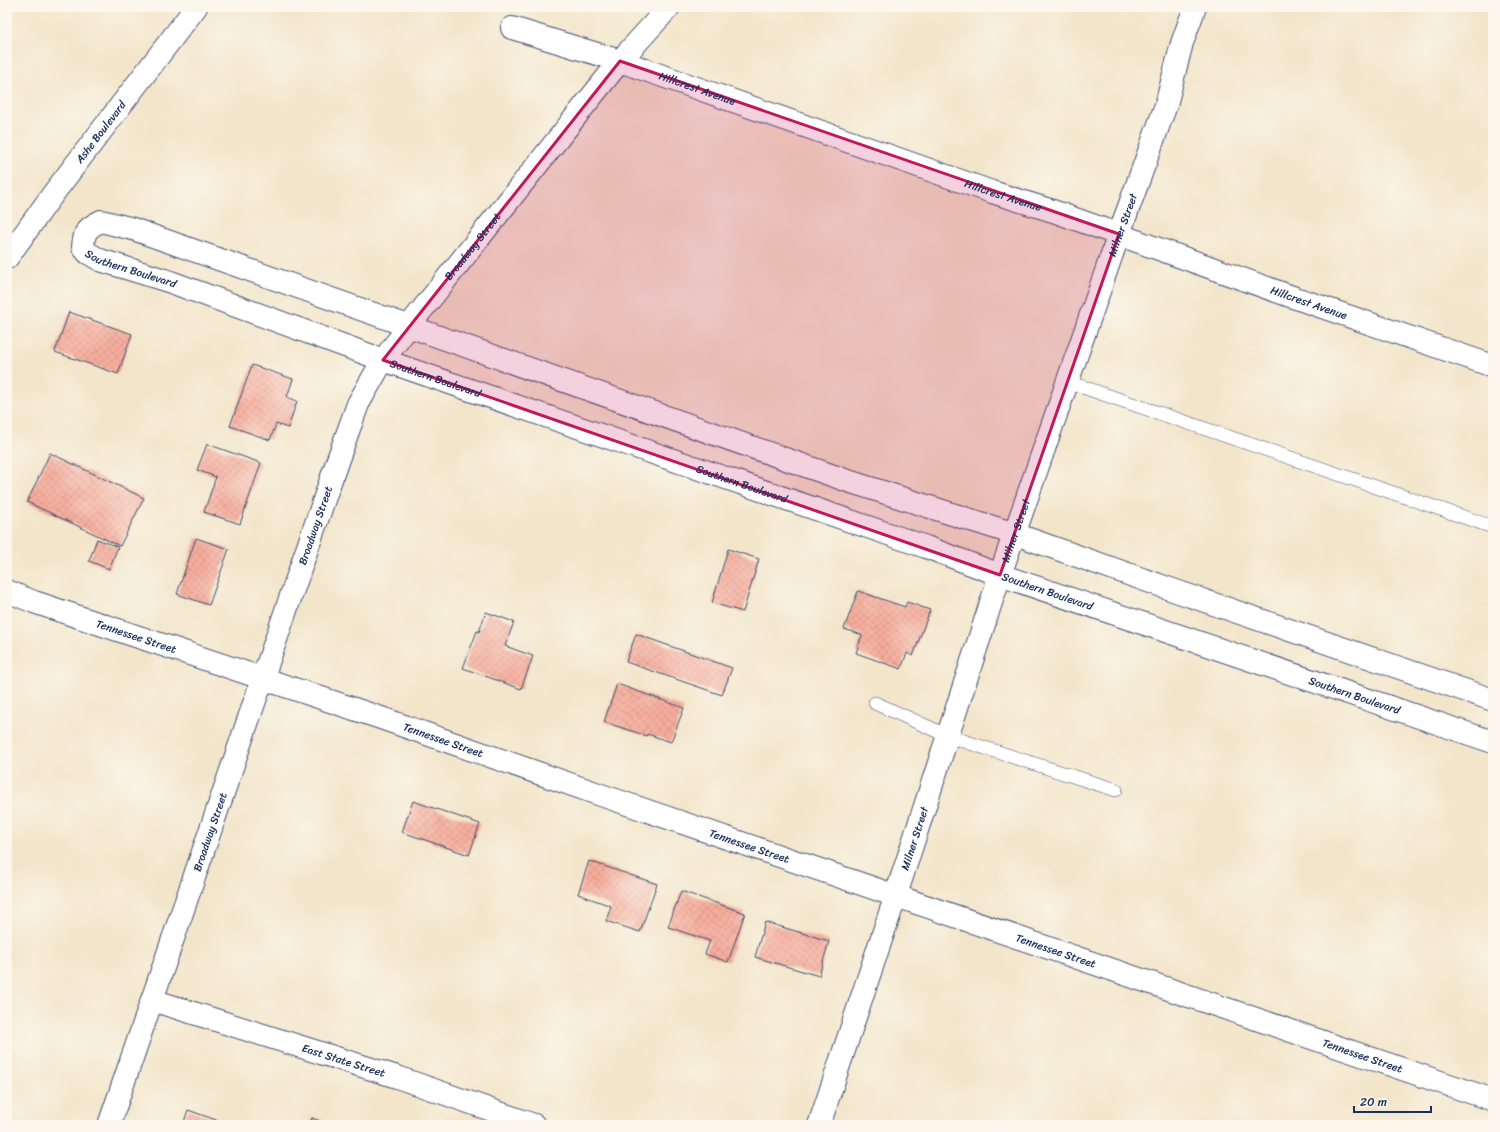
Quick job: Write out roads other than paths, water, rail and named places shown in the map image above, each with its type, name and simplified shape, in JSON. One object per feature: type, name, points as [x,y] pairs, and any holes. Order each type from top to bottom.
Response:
[{"type":"street","name":"Ashe Boulevard","points":[[7,258],[53,194],[196,7]]},
{"type":"street","name":"Broadway Street","points":[[109,1125],[262,678],[337,462],[356,412],[383,360],[409,326],[620,61],[669,7]]},
{"type":"street","name":"Milner Street","points":[[819,1125],[896,895],[1000,575],[1119,234],[1166,105],[1182,43],[1195,7]]},
{"type":"street","name":"Hillcrest Avenue","points":[[512,28],[620,61],[992,192],[1119,234],[1493,366]]},
{"type":"street","name":"Southern Boulevard","points":[[1493,700],[1015,534],[848,481],[133,229],[101,221],[90,226],[84,234],[83,247],[88,253],[100,260],[168,281],[383,360],[926,546],[1000,575],[1493,742]]},
{"type":"street","name":"Tennessee Street","points":[[7,591],[34,602],[262,678],[1493,1100]]},
{"type":"street","name":"East State Street","points":[[152,1000],[397,1077],[534,1125]]},
{"type":"lane","points":[[1068,382],[1493,527]]},
{"type":"lane","points":[[875,703],[948,736],[1116,790]]}]
